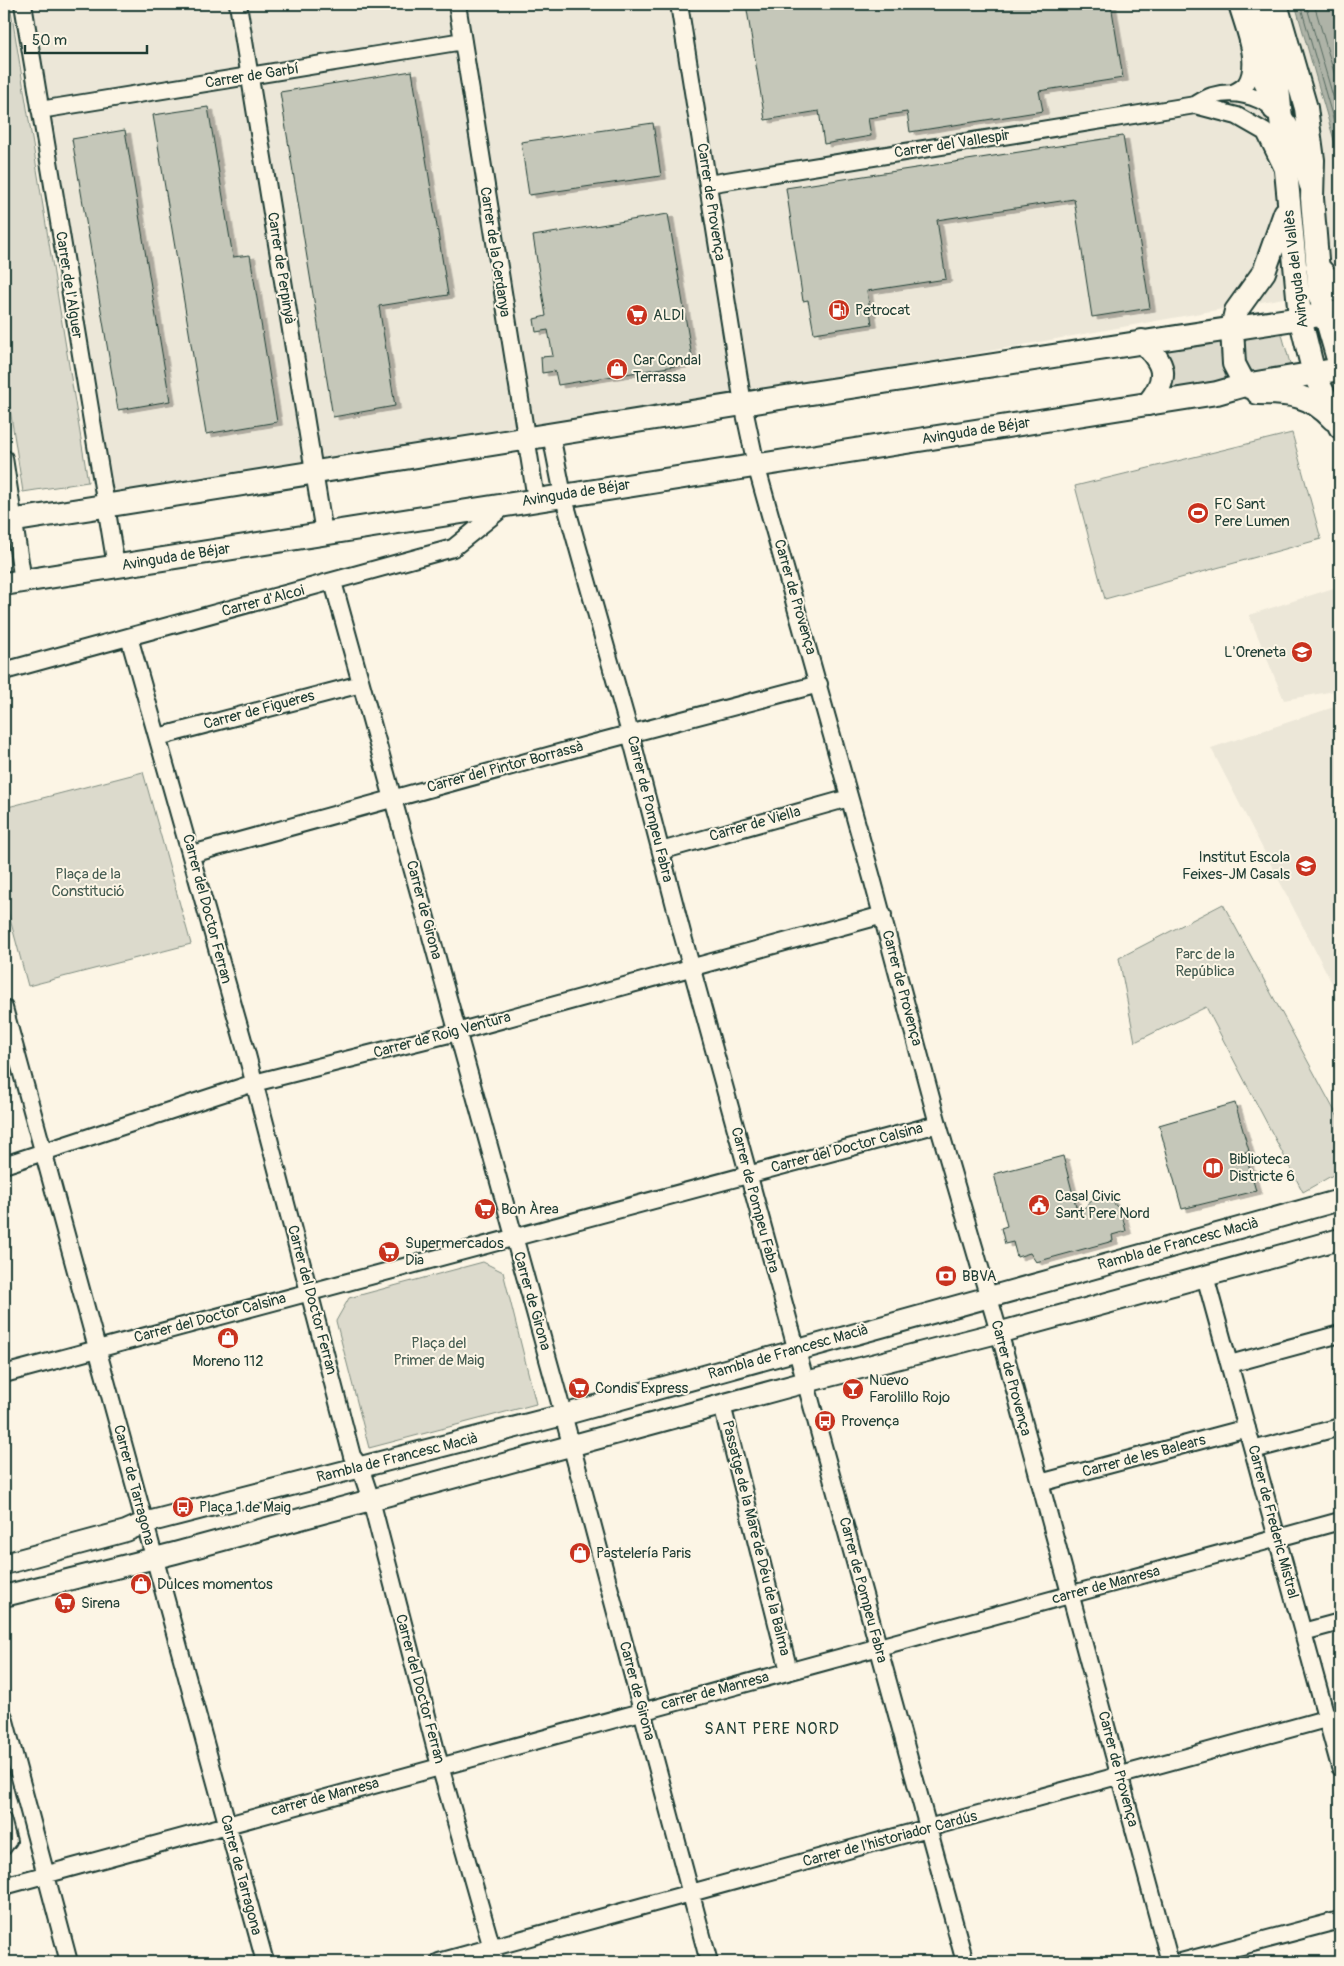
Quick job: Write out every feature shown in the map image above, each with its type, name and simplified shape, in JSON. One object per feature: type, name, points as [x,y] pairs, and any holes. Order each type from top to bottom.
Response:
[{"type":"main road","name":"Avinguda del Vallès","points":[[1254,4],[1278,87],[1275,109],[1282,135],[1288,179],[1288,203],[1300,317],[1314,374],[1340,426]]},
{"type":"main road","name":"Avinguda del Vallès","points":[[1276,4],[1306,108],[1313,160],[1312,198],[1317,266],[1332,313],[1340,368]]},
{"type":"main road","points":[[1266,393],[1244,385],[1234,364],[1234,319],[1264,272],[1288,203]]},
{"type":"main road","name":"Avinguda del Vallès","points":[[1317,266],[1340,292]]},
{"type":"main road","points":[[9,521],[1194,333],[1234,319],[1300,317],[1332,313]]},
{"type":"main road","points":[[1142,341],[1156,354],[1163,368],[1161,383],[1148,404]]},
{"type":"main road","name":"Avinguda de Béjar","points":[[14,583],[536,499],[1217,393],[1244,385],[1340,368]]},
{"type":"main road","name":"Avinguda del Vallès","points":[[1217,393],[1266,393],[1306,397],[1321,406],[1340,426]]},
{"type":"street","name":"Carrer de l'Alguer","points":[[24,4],[116,566]]},
{"type":"street","name":"Carrer de Perpinyà","points":[[238,4],[324,533]]},
{"type":"street","name":"Carrer de la Cerdanya","points":[[457,4],[536,499]]},
{"type":"street","name":"Carrer de Provença","points":[[679,4],[743,404],[756,465],[819,684],[938,1124],[999,1332],[1170,1962]]},
{"type":"street","name":"Avinguda del Vallès","points":[[1237,4],[1251,52],[1275,109]]},
{"type":"street","name":"Carrer de Garbí","points":[[40,110],[463,41]]},
{"type":"street","name":"Avinguda del Vallès","points":[[1233,93],[1245,86],[1250,75],[1251,52]]},
{"type":"street","points":[[1195,105],[1212,96],[1233,93],[1252,96],[1275,109],[1293,132],[1312,198]]},
{"type":"street","name":"Carrer del Vallespir","points":[[708,184],[1195,105]]},
{"type":"street","points":[[1195,105],[1224,111],[1247,120],[1265,132],[1288,179]]},
{"type":"street","name":"Carrer de Pompeu Fabra","points":[[552,436],[564,495],[630,733],[691,966],[750,1174],[796,1350],[965,1962]]},
{"type":"street","points":[[4,458],[14,583]]},
{"type":"street","name":"Carrer d'Alcoi","points":[[4,671],[454,548],[508,504]]},
{"type":"street","name":"Carrer de Girona","points":[[333,582],[572,1446],[710,1962]]},
{"type":"street","name":"Carrer del Doctor Ferran","points":[[129,637],[192,854],[352,1456],[360,1467],[371,1500],[440,1766],[494,1955]]},
{"type":"street","name":"Carrer de Figueres","points":[[158,737],[361,684]]},
{"type":"street","name":"Carrer del Pintor Borrassà","points":[[192,854],[630,733],[819,684]]},
{"type":"street","name":"Carrer de Viella","points":[[661,852],[849,798]]},
{"type":"street","name":"Carrer de Roig Ventura","points":[[4,1165],[254,1083],[457,1032],[691,966],[882,915]]},
{"type":"street","name":"Carrer de Tarragona","points":[[4,1008],[45,1152],[153,1558],[265,1962]]},
{"type":"street","name":"Carrer del Doctor Calsina","points":[[4,1374],[309,1290],[938,1124]]},
{"type":"street","name":"Rambla de Francesc Macià","points":[[4,1564],[126,1531],[144,1523],[563,1415],[1340,1200]]},
{"type":"street","points":[[4,1596],[371,1500],[1340,1239]]},
{"type":"street","name":"Carrer de Frederic Mistral","points":[[1206,1276],[1303,1632],[1334,1717],[1340,1768]]},
{"type":"street","points":[[1230,1364],[1340,1334]]},
{"type":"street","name":"Passatge de la Mare de Déu de la Balma","points":[[722,1404],[789,1671]]},
{"type":"street","points":[[1253,1450],[1340,1427]]},
{"type":"street","name":"Carrer de les Balears","points":[[1040,1483],[1247,1428]]},
{"type":"street","name":"carrer de Manresa","points":[[4,1886],[1340,1521]]},
{"type":"street","points":[[1303,1632],[1340,1622]]},
{"type":"street","points":[[4,1717],[69,1962]]},
{"type":"street","name":"Carrer de l'historiador Cardús","points":[[439,1962],[494,1955],[690,1893],[1334,1717]]},
{"type":"street","points":[[4,1819],[10,1841],[4,1849]]},
{"type":"street","points":[[1181,1962],[1340,1920]]},
{"type":"shaded area","points":[[12,4],[1295,4],[1340,161],[1340,288],[96,511]]},
{"type":"shaded area","name":"L'Oreneta","points":[[1340,586],[1340,690],[1284,700],[1249,615]]},
{"type":"shaded area","name":"Institut Escola Feixes-JM Casals","points":[[1340,705],[1340,984],[1334,987],[1211,748]]},
{"type":"green space","points":[[4,4],[10,4],[88,482],[23,492],[4,371]]},
{"type":"green space","points":[[1281,331],[1291,367],[1260,374],[1247,368],[1240,353],[1241,347],[1248,337]]},
{"type":"green space","points":[[1221,339],[1221,355],[1226,379],[1166,390],[1160,346]]},
{"type":"green space","name":"FC Sant Pere Lumen","points":[[1292,433],[1321,539],[1105,599],[1075,486]]},
{"type":"green space","name":"Plaça de la Constitució","points":[[143,772],[191,944],[28,986],[4,897],[4,808]]},
{"type":"green space","name":"Parc de la República","points":[[1223,904],[1340,1121],[1340,1171],[1303,1192],[1206,1007],[1135,1042],[1119,958]]},
{"type":"green space","name":"Plaça del Primer de Maig","points":[[483,1262],[503,1272],[536,1404],[369,1448],[336,1321],[349,1298]]},
{"type":"water","points":[[1295,4],[1340,4],[1340,161]]},
{"type":"building","points":[[746,4],[1111,4],[1123,78],[1039,91],[1043,111],[910,132],[907,112],[868,118],[871,136],[824,144],[819,111],[765,120]]},
{"type":"building","points":[[412,71],[448,295],[379,306],[395,406],[333,417],[280,92]]},
{"type":"building","points":[[208,107],[233,257],[250,255],[277,422],[206,434],[153,115]]},
{"type":"building","points":[[653,123],[661,176],[529,195],[521,142]]},
{"type":"building","points":[[125,130],[170,401],[118,410],[72,139]]},
{"type":"building","points":[[1123,136],[1150,308],[1092,317],[1074,199],[937,220],[946,279],[867,291],[872,324],[814,333],[808,300],[803,301],[786,188]]},
{"type":"building","points":[[668,214],[693,363],[558,385],[555,371],[542,373],[541,357],[553,356],[548,330],[536,332],[534,319],[546,316],[533,236]]},
{"type":"building","points":[[1235,1103],[1249,1151],[1245,1152],[1256,1191],[1182,1209],[1159,1125]]},
{"type":"building","points":[[1063,1156],[1078,1214],[1102,1191],[1121,1211],[1126,1231],[1112,1235],[1113,1241],[1036,1262],[1030,1253],[1017,1257],[1013,1242],[1005,1244],[1001,1228],[1007,1226],[994,1174]]},
{"type":"place","name":"Petrocat","points":[[839,310]]},
{"type":"place","name":"ALDI","points":[[637,315]]},
{"type":"place","name":"Car Condal Terrassa","points":[[617,369]]},
{"type":"place","name":"FC Sant Pere Lumen","points":[[1198,513]]},
{"type":"place","name":"L'Oreneta","points":[[1302,652]]},
{"type":"place","name":"Institut Escola Feixes-JM Casals","points":[[1306,866]]},
{"type":"place","name":"Biblioteca Districte 6","points":[[1213,1168]]},
{"type":"place","name":"Casal Civic Sant Pere Nord","points":[[1039,1205]]},
{"type":"place","name":"Bon Àrea","points":[[485,1209]]},
{"type":"place","name":"Supermercados Dia","points":[[389,1252]]},
{"type":"place","name":"BBVA","points":[[946,1276]]},
{"type":"place","name":"Moreno 112","points":[[228,1338]]},
{"type":"place","name":"Condis Express","points":[[579,1388]]},
{"type":"place","name":"Nuevo Farolillo Rojo","points":[[853,1389]]},
{"type":"place","name":"Provença","points":[[825,1421]]},
{"type":"place","name":"Plaça 1 de Maig","points":[[183,1507]]},
{"type":"place","name":"Pastelería Paris","points":[[580,1553]]},
{"type":"place","name":"Dulces momentos","points":[[141,1584]]},
{"type":"place","name":"Sirena","points":[[65,1603]]},
{"type":"district","name":"SANT PERE NORD","points":[[772,1729]]}]
